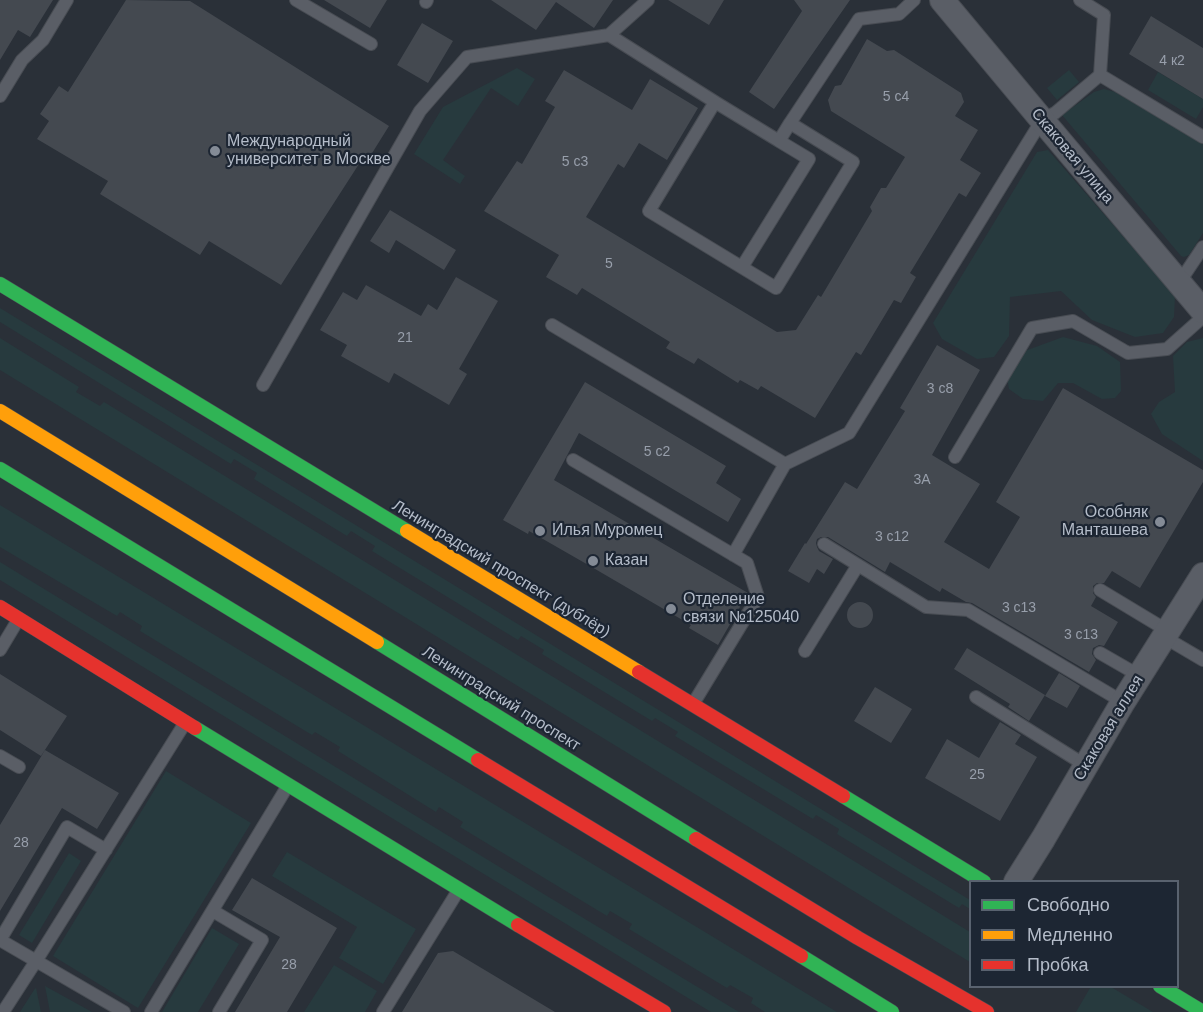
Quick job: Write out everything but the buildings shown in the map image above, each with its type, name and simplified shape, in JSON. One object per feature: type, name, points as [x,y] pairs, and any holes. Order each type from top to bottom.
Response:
[{"type":"main road","name":"Ленинградский проспект (дублёр)","points":[[0,284],[981,880]]},
{"type":"main road","name":"Ленинградский проспект","points":[[0,411],[858,938],[987,1012]]},
{"type":"main road","points":[[0,469],[892,1012]]},
{"type":"main road","points":[[0,606],[459,890],[664,1012]]},
{"type":"main road","points":[[1162,988],[1203,1012]]},
{"type":"street","name":"Скаковая улица","points":[[942,0],[1203,311]]},
{"type":"street","name":"Скаковая аллея","points":[[1017,880],[1123,702],[1203,575]]},
{"type":"lane","points":[[0,96],[22,60],[43,40],[67,0]]},
{"type":"lane","points":[[296,0],[370,44]]},
{"type":"lane","points":[[263,385],[420,111],[467,57],[609,35],[648,0]]},
{"type":"lane","points":[[780,141],[859,19],[899,14],[914,0]]},
{"type":"lane","points":[[733,555],[785,464],[849,433],[1042,120],[1055,113],[1100,75],[1104,15],[1080,0]]},
{"type":"lane","points":[[609,35],[809,159],[742,267]]},
{"type":"lane","points":[[1100,75],[1203,136]]},
{"type":"lane","points":[[715,102],[649,211],[776,288],[853,162],[790,123]]},
{"type":"lane","points":[[1179,283],[1203,247]]},
{"type":"lane","points":[[956,457],[1032,328],[1073,321],[1128,353],[1167,349],[1203,317]]},
{"type":"lane","points":[[552,325],[785,464]]},
{"type":"lane","points":[[573,460],[747,563],[758,597],[692,705]]},
{"type":"lane","points":[[824,544],[926,607],[968,610],[1123,702]]},
{"type":"lane","points":[[805,651],[858,565]]},
{"type":"lane","points":[[1100,590],[1203,660]]},
{"type":"lane","points":[[0,650],[20,618]]},
{"type":"lane","points":[[1100,653],[1140,676]]},
{"type":"lane","points":[[976,697],[1085,765]]},
{"type":"lane","points":[[3,1012],[185,722]]},
{"type":"lane","points":[[0,756],[19,767]]},
{"type":"lane","points":[[151,1012],[288,785]]},
{"type":"lane","points":[[106,850],[67,827],[0,940],[124,1012]]},
{"type":"lane","points":[[383,1012],[459,890]]},
{"type":"lane","points":[[213,911],[262,940],[219,1012]]},
{"type":"green space","points":[[517,68],[535,79],[518,106],[491,88],[443,160],[465,176],[460,184],[414,154],[443,107]]},
{"type":"green space","points":[[1069,70],[1079,82],[1057,100],[1047,88]]},
{"type":"green space","points":[[1158,72],[1203,99],[1203,107],[1196,119],[1148,90]]},
{"type":"green space","points":[[1104,89],[1115,92],[1203,144],[1203,233],[1189,255],[1181,256],[1062,115],[1094,92]]},
{"type":"green space","points":[[1048,150],[1175,296],[1174,317],[1163,333],[1135,337],[1092,320],[1061,291],[1010,297],[1009,336],[994,357],[977,359],[942,339],[933,323],[1037,152]]},
{"type":"green space","points":[[0,308],[969,899],[969,908],[962,904],[959,908],[837,834],[839,829],[816,815],[813,819],[675,736],[678,732],[655,718],[652,721],[542,654],[544,650],[521,636],[518,640],[372,551],[375,546],[351,531],[347,536],[254,479],[257,473],[234,459],[231,464],[0,322]]},
{"type":"green space","points":[[1063,337],[1097,346],[1120,362],[1121,391],[1115,398],[1102,399],[1073,383],[1058,383],[1043,401],[1023,399],[1009,389],[1007,377],[1022,352]]},
{"type":"green space","points":[[0,338],[79,387],[76,392],[100,406],[104,402],[969,931],[969,961],[0,370]]},
{"type":"green space","points":[[1203,338],[1203,461],[1162,434],[1151,414],[1159,402],[1175,392],[1173,356],[1187,342]]},
{"type":"green space","points":[[0,505],[837,1012],[765,1012],[751,1003],[753,998],[730,985],[727,988],[629,929],[632,924],[610,911],[607,916],[460,827],[463,822],[439,807],[436,812],[338,751],[340,747],[315,732],[312,735],[140,631],[142,626],[120,612],[117,616],[0,547]]},
{"type":"green space","points":[[0,562],[739,1012],[711,1012],[0,580]]},
{"type":"green space","points":[[166,771],[251,823],[138,1008],[53,956]]},
{"type":"green space","points":[[287,852],[416,929],[383,984],[339,958],[357,927],[272,876]]},
{"type":"green space","points":[[69,853],[81,861],[32,943],[19,935]]},
{"type":"green space","points":[[212,928],[239,944],[198,1012],[162,1012]]},
{"type":"green space","points":[[334,965],[377,991],[365,1012],[304,1012]]},
{"type":"green space","points":[[45,986],[92,1012],[50,1012]]},
{"type":"green space","points":[[36,988],[41,1012],[20,1012],[34,990]]},
{"type":"green space","points":[[1090,988],[1113,988],[1153,1012],[1076,1012]]},
{"type":"traffic: fast","points":[[0,284],[407,531]]},
{"type":"traffic: fast","points":[[0,469],[478,760]]},
{"type":"traffic: fast","points":[[377,642],[696,839]]},
{"type":"traffic: fast","points":[[195,728],[518,925]]},
{"type":"traffic: fast","points":[[843,796],[981,880]]},
{"type":"traffic: fast","points":[[801,956],[892,1012]]},
{"type":"traffic: fast","points":[[1163,988],[1203,1012]]},
{"type":"traffic: slow","points":[[0,411],[377,642]]},
{"type":"traffic: slow","points":[[407,531],[639,672]]},
{"type":"traffic: jam","points":[[0,607],[195,728]]},
{"type":"traffic: jam","points":[[639,672],[843,796]]},
{"type":"traffic: jam","points":[[478,760],[801,956]]},
{"type":"traffic: jam","points":[[696,839],[858,938],[987,1012]]},
{"type":"traffic: jam","points":[[518,925],[664,1012]]},
{"type":"place","name":"Международный университет в Москве","points":[[215,151]]},
{"type":"place","name":"Особняк Манташева","points":[[1160,522]]},
{"type":"place","name":"Илья Муромец","points":[[540,531]]},
{"type":"place","name":"Казан","points":[[593,561]]},
{"type":"place","name":"Отделение связи №125040","points":[[671,609]]}]
